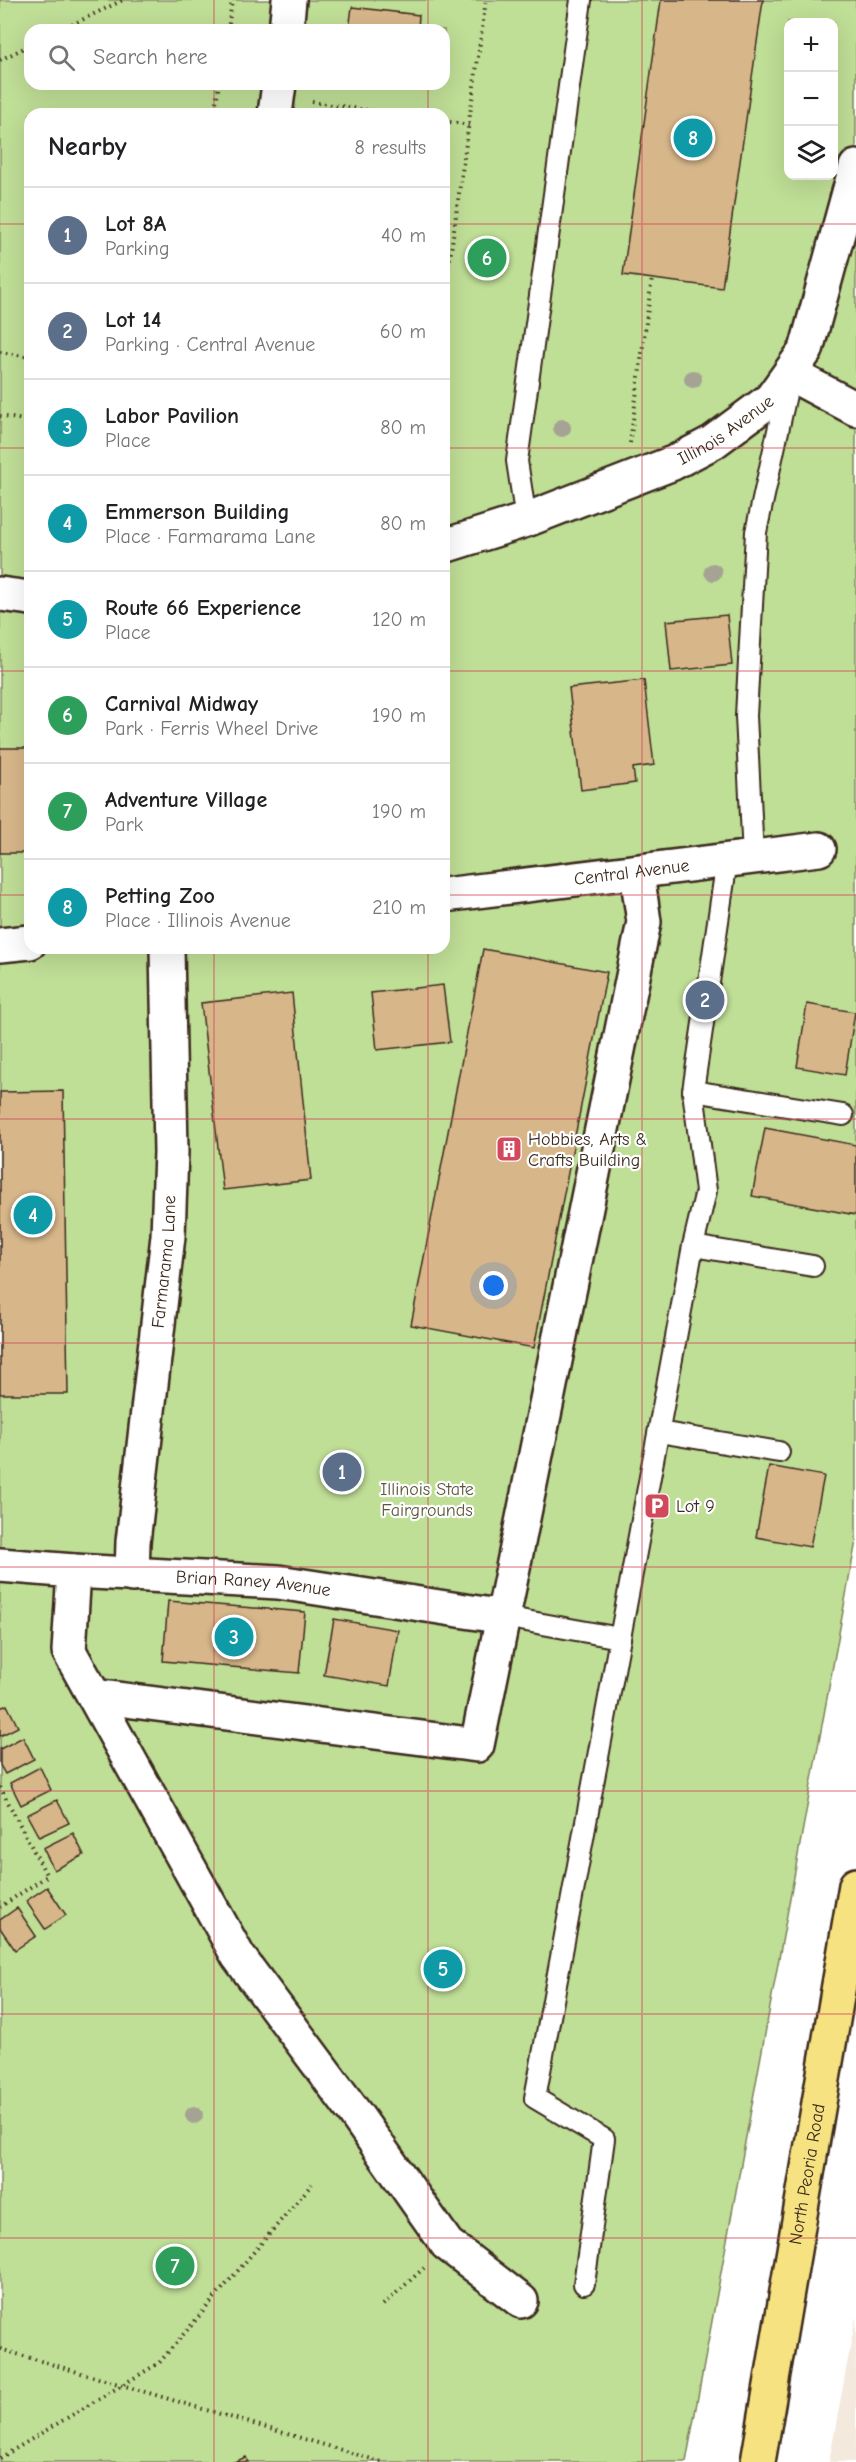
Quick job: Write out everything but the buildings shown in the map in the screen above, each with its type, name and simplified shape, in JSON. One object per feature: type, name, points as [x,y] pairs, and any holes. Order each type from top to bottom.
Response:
[{"type":"main road","name":"North Peoria Road","points":[[758,2462],[850,1951],[856,1885]]},
{"type":"street","points":[[287,24],[289,0]]},
{"type":"street","name":"Illinois Avenue","points":[[450,544],[526,520],[674,463],[713,442],[771,399],[806,350],[856,167]]},
{"type":"street","points":[[790,374],[856,409]]},
{"type":"street","points":[[0,594],[24,597]]},
{"type":"street","name":"Central Avenue","points":[[450,894],[819,849]]},
{"type":"street","points":[[94,1696],[477,1745],[644,922],[637,873]]},
{"type":"street","points":[[0,945],[24,943]]},
{"type":"street","name":"Farmarama Lane","points":[[132,1575],[133,1542],[168,1236],[171,1152],[167,954]]},
{"type":"street","name":"Brian Raney Avenue","points":[[0,1565],[74,1572],[278,1582],[504,1617]]},
{"type":"street","points":[[74,1572],[69,1651],[237,1956],[354,2112],[447,2244],[521,2301]]},
{"type":"lane","points":[[526,520],[517,461],[581,0]]},
{"type":"lane","points":[[584,2284],[604,2139],[535,2098],[693,1246],[706,1191],[693,1091],[740,859],[756,532],[790,374]]},
{"type":"lane","points":[[693,1091],[843,1115]]},
{"type":"lane","points":[[693,1246],[813,1266]]},
{"type":"lane","points":[[659,1432],[779,1452]]},
{"type":"lane","points":[[504,1617],[620,1638]]},
{"type":"path","points":[[73,24],[123,0]]},
{"type":"path","points":[[229,24],[232,0]]},
{"type":"path","points":[[450,252],[486,0]]},
{"type":"path","points":[[0,60],[24,48]]},
{"type":"path","points":[[215,108],[218,90]]},
{"type":"path","points":[[277,98],[350,108]]},
{"type":"path","points":[[450,122],[469,125]]},
{"type":"path","points":[[630,444],[652,278]]},
{"type":"path","points":[[0,352],[24,356]]},
{"type":"path","points":[[0,416],[24,420]]},
{"type":"path","points":[[0,1787],[47,1876],[0,1907]]},
{"type":"path","points":[[0,2458],[159,2363],[312,2184]]},
{"type":"path","points":[[383,2305],[415,2278],[447,2244]]},
{"type":"path","points":[[0,2349],[382,2462]]},
{"type":"shaded area","points":[[856,2316],[856,2462],[829,2462]]},
{"type":"green space","name":"Illinois State Fairgrounds","points":[[0,0],[856,0],[856,1541],[686,2462],[0,2462]]},
{"type":"place","name":"Petting Zoo","points":[[693,138]]},
{"type":"place","name":"Carnival Midway","points":[[487,258]]},
{"type":"place","name":"Lot 14","points":[[705,1000]]},
{"type":"place","name":"Hobbies, Arts & Crafts Building","points":[[509,1149]]},
{"type":"place","name":"Emmerson Building","points":[[33,1215]]},
{"type":"place","name":"Lot 8A","points":[[342,1472]]},
{"type":"place","name":"Lot 9","points":[[657,1506]]},
{"type":"place","name":"Labor Pavilion","points":[[234,1637]]},
{"type":"place","name":"Route 66 Experience","points":[[443,1969]]},
{"type":"place","name":"Adventure Village","points":[[175,2266]]}]
